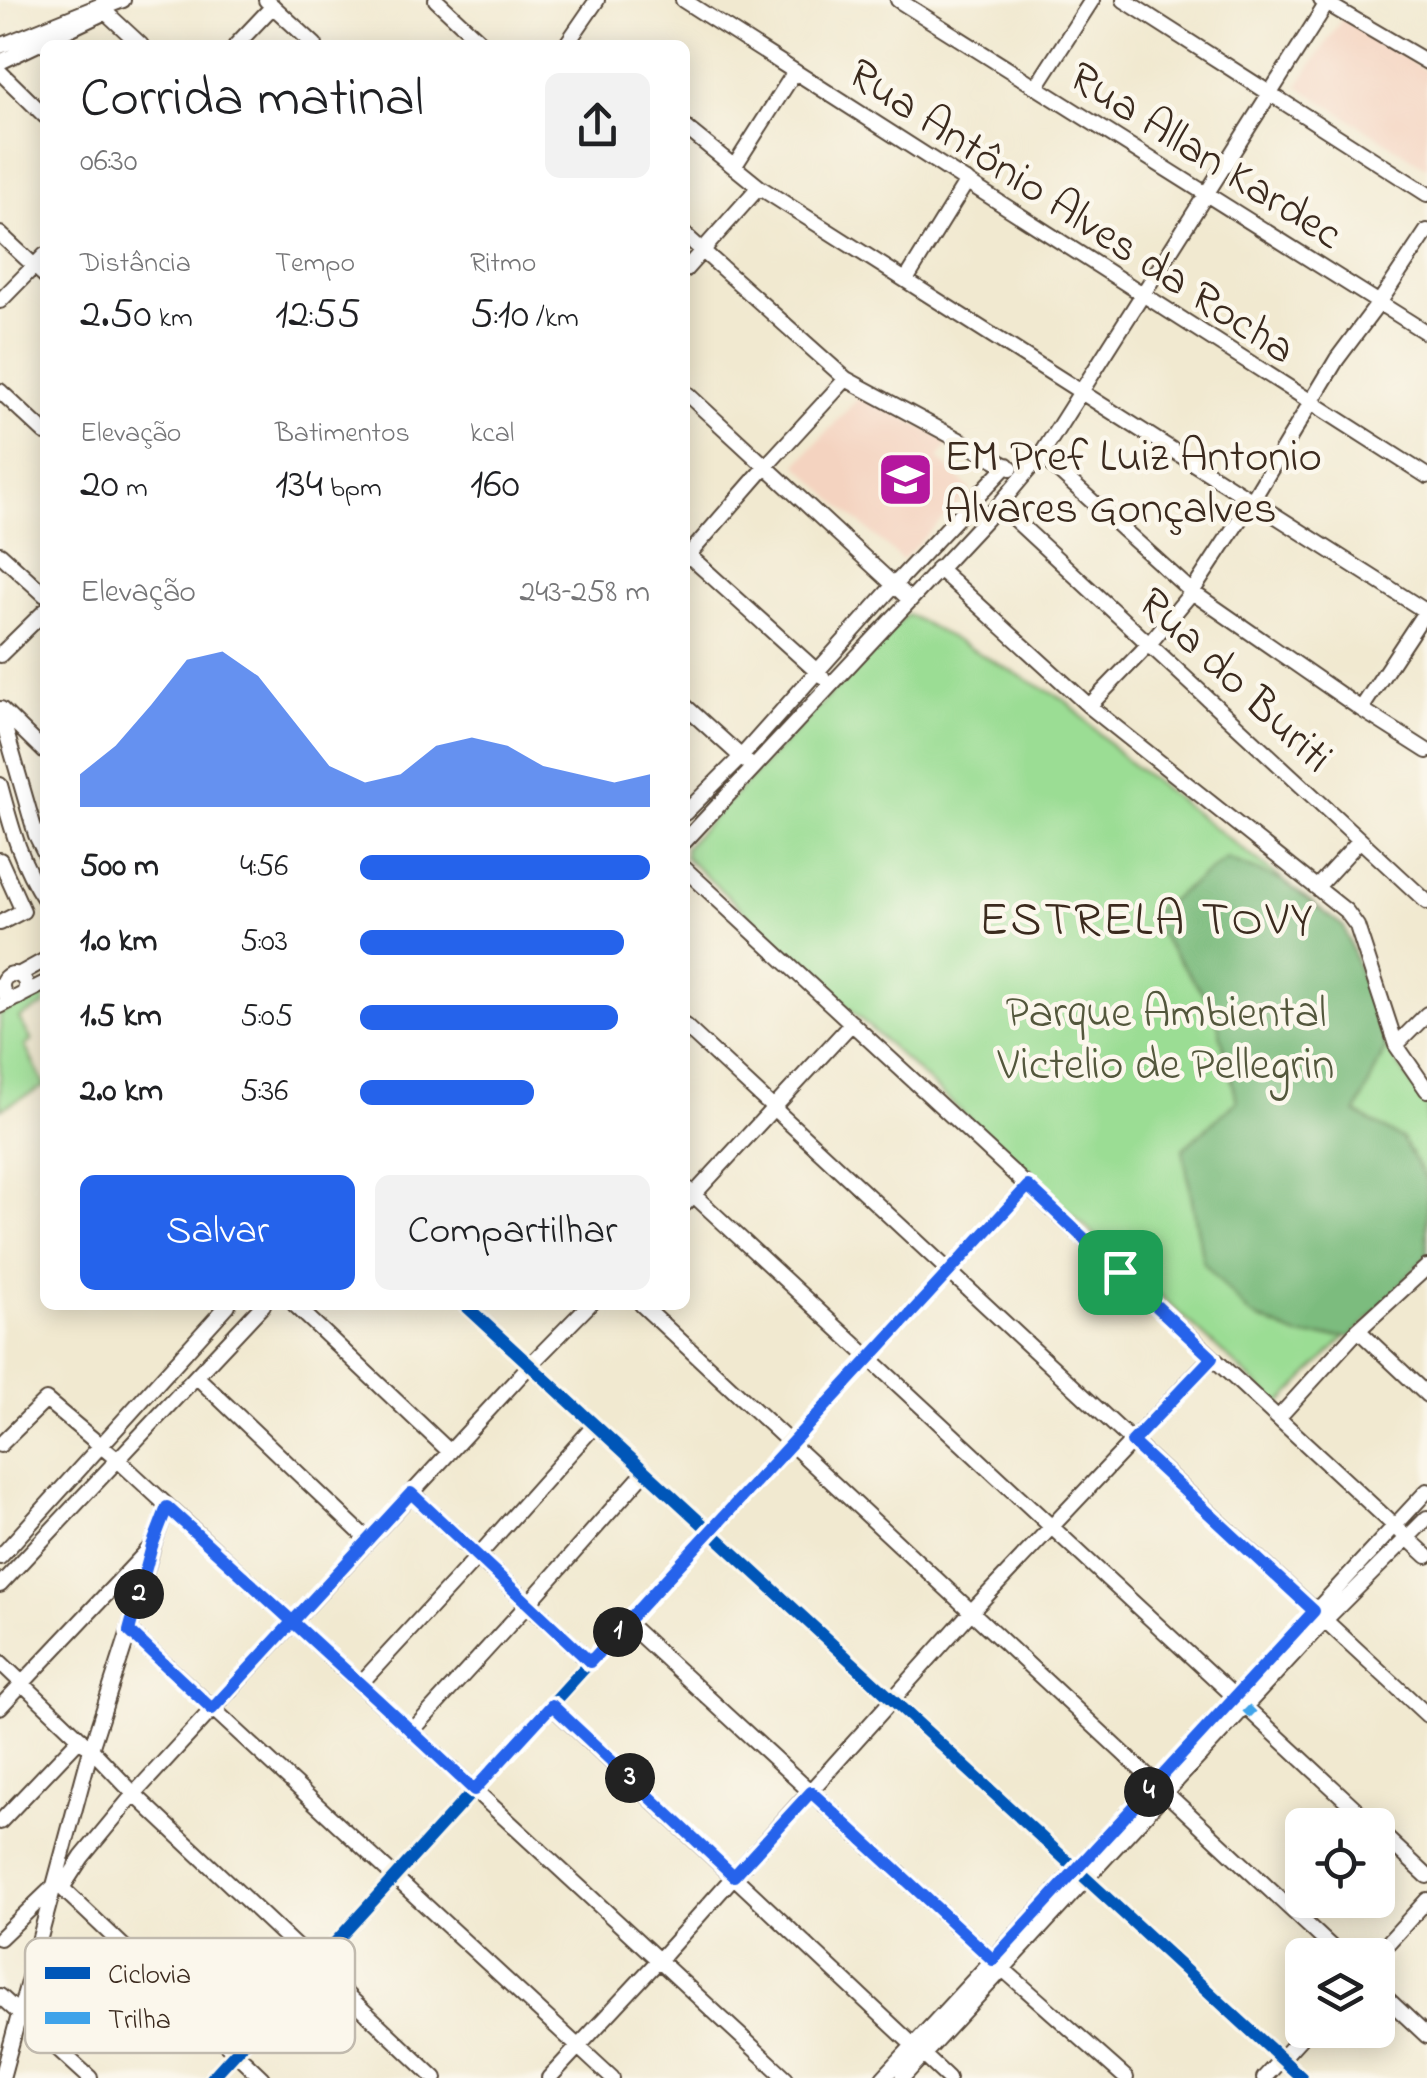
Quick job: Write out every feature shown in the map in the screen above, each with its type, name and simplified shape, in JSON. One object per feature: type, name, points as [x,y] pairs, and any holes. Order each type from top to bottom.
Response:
[{"type":"street","points":[[436,0],[479,40]]},
{"type":"street","points":[[577,40],[597,0]]},
{"type":"street","name":"Rua Antônio Alves da Rocha","points":[[683,0],[1427,476]]},
{"type":"street","name":"Rua Allan Kardec","points":[[898,0],[1427,333]]},
{"type":"street","points":[[1036,88],[1092,0]]},
{"type":"street","points":[[1124,0],[1427,194]]},
{"type":"street","points":[[690,809],[831,683],[1041,454],[1325,1],[1427,62]]},
{"type":"street","points":[[240,40],[270,3],[310,40]]},
{"type":"street","points":[[110,6],[137,40]]},
{"type":"street","points":[[0,46],[110,6]]},
{"type":"street","points":[[43,40],[110,6]]},
{"type":"street","points":[[0,62],[40,42]]},
{"type":"street","points":[[0,72],[40,111]]},
{"type":"street","points":[[734,167],[794,72]]},
{"type":"street","points":[[690,131],[759,187],[1427,611],[1362,709]]},
{"type":"street","points":[[906,280],[967,181]]},
{"type":"street","points":[[690,264],[759,187]]},
{"type":"street","points":[[1089,706],[1150,644],[1192,592],[1337,359],[1427,231]]},
{"type":"street","points":[[0,234],[40,264]]},
{"type":"street","points":[[690,239],[846,380],[1023,475]]},
{"type":"street","points":[[0,302],[40,268]]},
{"type":"street","points":[[690,552],[846,380]]},
{"type":"street","points":[[0,391],[40,428]]},
{"type":"street","points":[[690,397],[909,599]]},
{"type":"street","points":[[1041,454],[1192,592],[1427,750]]},
{"type":"street","points":[[690,835],[817,672],[1007,465]]},
{"type":"street","name":"Rua do Buriti","points":[[998,505],[1427,902]]},
{"type":"street","points":[[0,554],[40,590]]},
{"type":"street","points":[[690,560],[831,683]]},
{"type":"street","points":[[938,568],[1089,706],[1346,912],[1356,926],[1396,1045],[1427,1090]]},
{"type":"street","points":[[0,655],[40,617]]},
{"type":"street","points":[[0,710],[40,747]]},
{"type":"street","points":[[0,710],[40,843]]},
{"type":"street","points":[[690,711],[747,762]]},
{"type":"street","points":[[0,786],[19,854],[40,892]]},
{"type":"street","points":[[1316,887],[1360,840]]},
{"type":"street","points":[[0,860],[23,911],[0,923]]},
{"type":"street","points":[[690,875],[1427,1556]]},
{"type":"street","points":[[40,963],[7,980],[2,987],[13,998],[40,985]]},
{"type":"street","points":[[0,1006],[20,995]]},
{"type":"street","points":[[1396,1045],[1427,1014]]},
{"type":"street","points":[[690,1193],[852,1022]]},
{"type":"street","points":[[690,1031],[1427,1715]]},
{"type":"street","points":[[339,1938],[1028,1186]]},
{"type":"street","points":[[690,1197],[1354,1808]]},
{"type":"street","points":[[1278,1418],[1358,1330],[1427,1266]]},
{"type":"street","points":[[0,1558],[223,1310]]},
{"type":"street","points":[[0,1584],[259,1310]]},
{"type":"street","points":[[300,1310],[450,1452]]},
{"type":"street","points":[[471,1310],[1302,2078]]},
{"type":"street","points":[[0,1938],[58,1886],[134,1794],[584,1310]]},
{"type":"street","points":[[647,1310],[1322,1938]]},
{"type":"street","points":[[1358,1330],[1427,1395]]},
{"type":"street","points":[[549,2078],[970,1613],[1212,1358]]},
{"type":"street","points":[[197,1376],[368,1540]]},
{"type":"street","points":[[0,1444],[46,1400],[118,1461],[786,2078]]},
{"type":"street","points":[[360,1684],[594,1425]]},
{"type":"street","points":[[412,1732],[645,1472]]},
{"type":"street","points":[[883,2078],[918,2051],[1082,1875],[1320,1616],[1427,1490]]},
{"type":"street","points":[[411,1493],[590,1662]]},
{"type":"street","points":[[43,1938],[58,1886],[86,1744],[129,1631],[167,1507]]},
{"type":"street","points":[[1320,1616],[1427,1518]]},
{"type":"street","points":[[0,1707],[152,1546]]},
{"type":"street","points":[[626,1622],[1126,2078]]},
{"type":"street","points":[[129,1631],[612,2078]]},
{"type":"street","points":[[0,1662],[285,1938]]},
{"type":"street","points":[[552,1705],[948,2078]]},
{"type":"street","points":[[0,1822],[86,1744]]},
{"type":"street","points":[[1395,1846],[1427,1876]]},
{"type":"street","points":[[58,1886],[113,1938]]},
{"type":"street","points":[[1392,1938],[1427,1900]]},
{"type":"street","points":[[0,1996],[25,2019]]},
{"type":"street","points":[[2,2078],[5,2051],[25,1997]]},
{"type":"street","points":[[355,2004],[435,2078]]},
{"type":"street","points":[[1395,2006],[1427,2036]]},
{"type":"street","points":[[1264,2078],[1292,2048]]},
{"type":"street","points":[[902,2078],[918,2051]]},
{"type":"street","points":[[63,2053],[90,2078]]},
{"type":"street","points":[[212,2078],[235,2053],[262,2078]]},
{"type":"shaded area","points":[[1343,17],[1427,71],[1427,168],[1298,86]]},
{"type":"shaded area","name":"EM Pref Luiz Antonio Alvares Gonçalves","points":[[861,395],[950,442],[938,458],[971,490],[902,560],[797,464]]},
{"type":"green space","name":"Parque Ambiental Victelio de Pellegrin","points":[[907,614],[1066,701],[1126,760],[1344,927],[1386,1047],[1427,1106],[1427,1253],[1279,1405],[690,862],[690,842]]},
{"type":"green space","points":[[1226,859],[1283,881],[1344,927],[1386,1047],[1356,1113],[1402,1139],[1427,1181],[1427,1256],[1352,1337],[1298,1336],[1250,1315],[1203,1262],[1183,1149],[1237,1101],[1214,1008],[1147,917]]},
{"type":"green space","points":[[40,994],[40,1008],[19,1018],[32,1041],[25,1046],[40,1076],[40,1089],[0,1109],[0,1014]]},
{"type":"marked path","points":[[1246,1715],[1253,1708]]},
{"type":"cycle path","points":[[339,1938],[1028,1186]]},
{"type":"cycle path","points":[[470,1310],[1302,2078]]},
{"type":"cycle path","points":[[212,2078],[235,2053]]},
{"type":"place","name":"EM Pref Luiz Antonio Alvares Gonçalves","points":[[905,480]]},
{"type":"district","name":"ESTRELA TOVY","points":[[1147,917]]},
{"type":"route","points":[[1120,1272],[1028,1186],[590,1662],[411,1493],[368,1540],[292,1622],[212,1709],[129,1631],[167,1507],[258,1590],[292,1622],[360,1684],[474,1790],[552,1705],[734,1876],[811,1792],[993,1960],[1314,1611],[1132,1442],[1212,1358],[1120,1272]]}]
